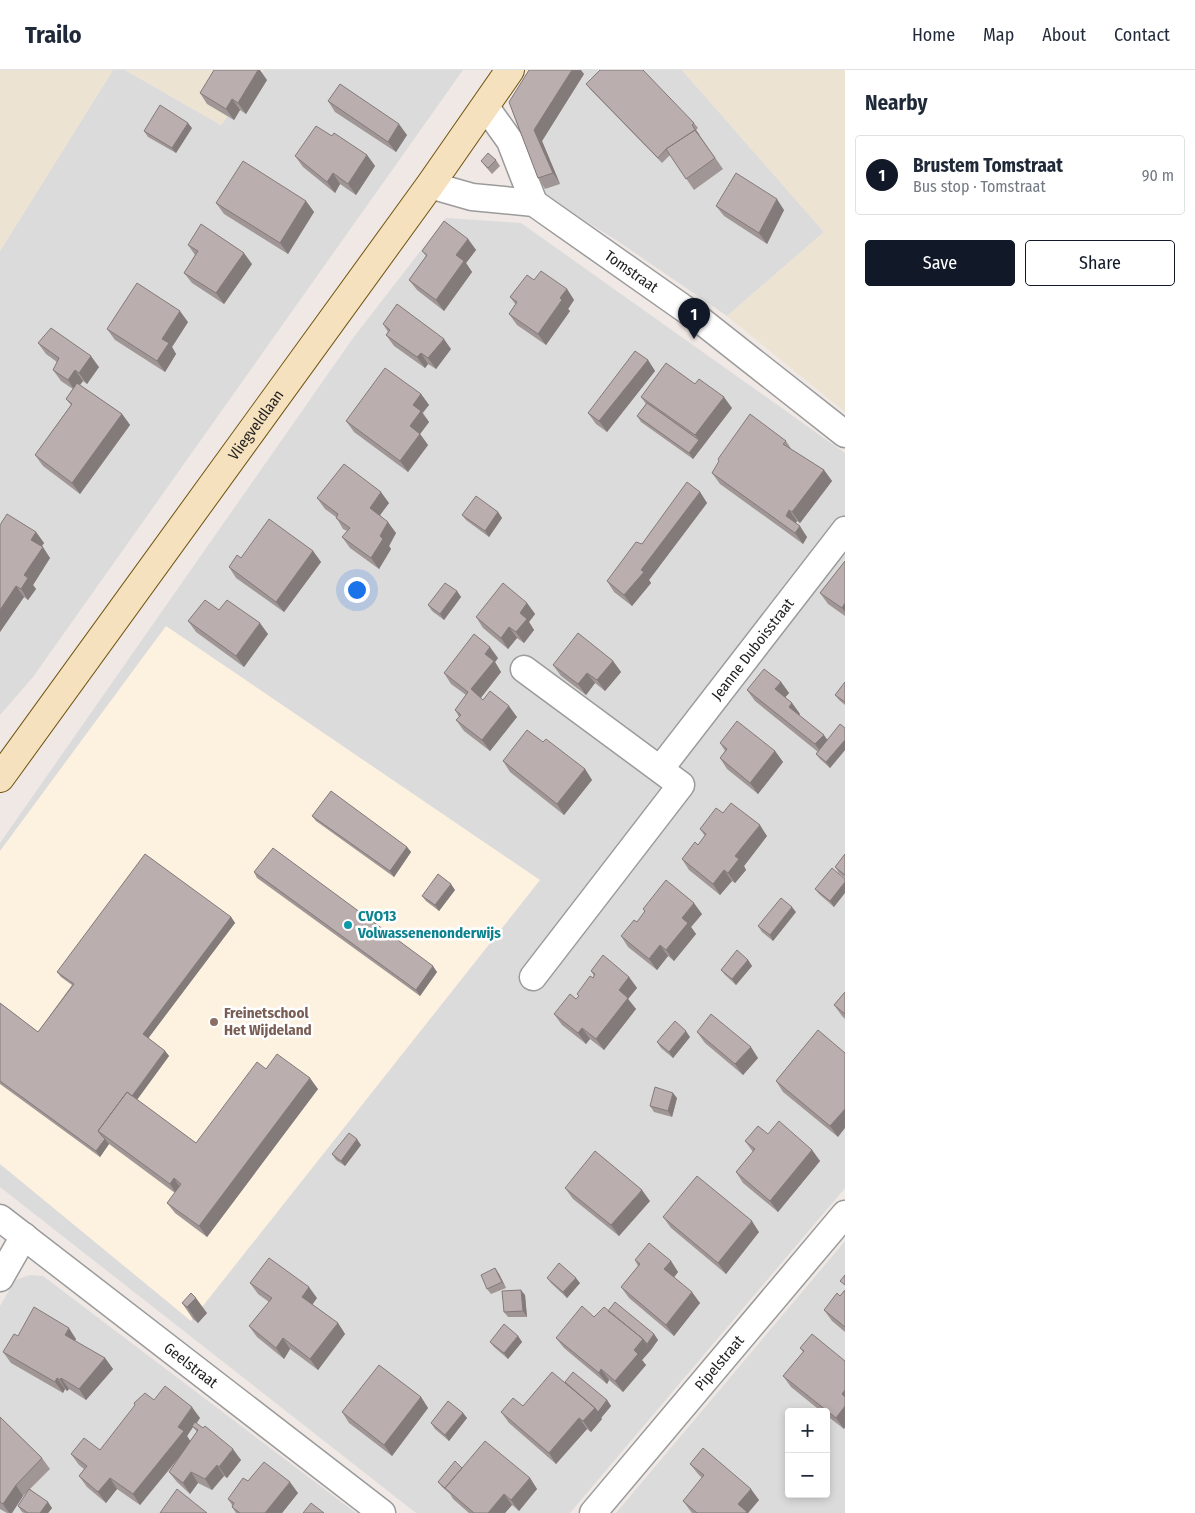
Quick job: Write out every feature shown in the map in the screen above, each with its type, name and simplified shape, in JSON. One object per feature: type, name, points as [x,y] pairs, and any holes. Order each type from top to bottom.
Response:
[{"type":"main road","name":"Vliegveldlaan","points":[[0,778],[430,185],[510,70]]},
{"type":"street","points":[[485,106],[510,140],[534,203]]},
{"type":"street","name":"Tomstraat","points":[[430,185],[472,197],[534,203],[699,319],[845,434]]},
{"type":"street","name":"Jeanne Duboisstraat","points":[[661,768],[845,530]]},
{"type":"street","points":[[524,669],[661,768],[681,785],[533,977]]},
{"type":"street","name":"Pipelstraat","points":[[594,1513],[845,1214]]},
{"type":"street","name":"Geelstraat","points":[[0,1218],[382,1513]]},
{"type":"street","points":[[0,1278],[24,1236]]},
{"type":"shaded area","points":[[0,70],[113,70],[0,251]]},
{"type":"shaded area","points":[[113,70],[125,70],[221,125],[264,70],[463,70],[33,677],[0,715],[0,251]]},
{"type":"shaded area","points":[[125,70],[264,70],[221,125]]},
{"type":"shaded area","points":[[543,70],[682,70],[824,232],[727,316],[616,240],[543,195],[512,112]]},
{"type":"shaded area","points":[[682,70],[845,70],[845,412],[727,316],[824,232]]},
{"type":"shaded area","points":[[446,218],[521,223],[845,453],[845,1188],[570,1513],[416,1513],[0,1187],[0,843],[353,338]]},
{"type":"shaded area","name":"Freinetschool Het Wijdeland","points":[[166,626],[540,880],[191,1321],[0,1164],[0,851]]},
{"type":"shaded area","points":[[845,1241],[845,1513],[616,1513]]},
{"type":"shaded area","points":[[30,1275],[43,1276],[356,1513],[0,1513],[0,1306],[15,1280]]},
{"type":"building","points":[[214,70],[258,70],[238,103],[232,99],[226,109],[200,93]]},
{"type":"building","points":[[529,70],[572,70],[534,130],[553,173],[538,178],[509,102]]},
{"type":"building","points":[[600,70],[643,70],[694,123],[692,125],[699,135],[695,130],[666,149],[658,158],[586,84]]},
{"type":"building","points":[[340,84],[399,124],[388,142],[328,101]]},
{"type":"building","points":[[160,105],[188,123],[172,148],[144,131]]},
{"type":"building","points":[[316,126],[332,136],[334,133],[367,155],[348,184],[333,173],[327,182],[295,156]]},
{"type":"building","points":[[695,130],[715,158],[686,179],[666,149]]},
{"type":"building","points":[[488,153],[496,160],[488,168],[481,161]]},
{"type":"building","points":[[243,161],[306,201],[280,243],[216,203]]},
{"type":"building","points":[[736,173],[777,199],[759,233],[716,206]]},
{"type":"building","points":[[444,221],[468,239],[456,255],[464,261],[436,300],[409,280],[427,255],[422,251]]},
{"type":"building","points":[[201,224],[244,253],[216,293],[184,273],[198,251],[188,245]]},
{"type":"building","points":[[541,271],[567,289],[560,298],[562,300],[538,334],[509,314],[517,302],[510,297],[527,275],[534,280]]},
{"type":"building","points":[[137,283],[180,311],[162,339],[169,343],[157,361],[107,329]]},
{"type":"building","points":[[397,304],[444,339],[428,358],[421,353],[417,357],[386,335],[390,330],[383,324]]},
{"type":"building","points":[[51,328],[91,356],[79,373],[75,370],[68,380],[53,370],[59,358],[38,343]]},
{"type":"building","points":[[635,351],[648,360],[599,421],[588,413]]},
{"type":"building","points":[[666,363],[695,384],[699,379],[724,397],[695,435],[641,397]]},
{"type":"building","points":[[385,368],[421,394],[413,405],[421,411],[410,426],[420,434],[400,461],[346,421]]},
{"type":"building","points":[[77,383],[122,414],[72,483],[35,455],[72,404],[66,399]]},
{"type":"building","points":[[647,403],[699,440],[689,453],[637,416]]},
{"type":"building","points":[[750,414],[786,441],[783,444],[824,470],[792,512],[789,510],[786,516],[800,526],[795,533],[712,473],[719,461],[718,459]]},
{"type":"building","points":[[344,464],[381,492],[370,508],[388,522],[380,536],[383,539],[371,558],[342,537],[350,528],[336,518],[338,514],[317,498]]},
{"type":"building","points":[[687,482],[700,492],[641,570],[644,572],[624,595],[607,581],[636,542],[642,544]]},
{"type":"building","points":[[476,496],[498,512],[485,531],[462,515]]},
{"type":"building","points":[[7,514],[36,532],[31,540],[43,547],[24,575],[28,578],[21,589],[16,586],[0,610],[0,525]]},
{"type":"building","points":[[269,519],[313,551],[276,602],[229,567],[237,555],[241,558]]},
{"type":"building","points":[[845,561],[845,603],[842,608],[820,593]]},
{"type":"building","points":[[445,583],[457,591],[440,614],[428,605]]},
{"type":"building","points":[[503,583],[527,603],[520,613],[527,619],[516,632],[509,627],[501,638],[476,617]]},
{"type":"building","points":[[205,600],[219,610],[227,600],[260,623],[236,656],[188,621]]},
{"type":"building","points":[[578,633],[613,661],[597,680],[587,673],[578,684],[553,665]]},
{"type":"building","points":[[474,634],[490,647],[485,654],[494,661],[471,689],[483,700],[490,691],[509,706],[482,740],[456,720],[461,715],[455,710],[468,692],[444,673]]},
{"type":"building","points":[[764,669],[781,682],[775,689],[792,703],[789,707],[824,735],[815,744],[747,690]]},
{"type":"building","points":[[845,682],[845,702],[835,695]]},
{"type":"building","points":[[737,721],[775,751],[750,783],[720,758],[727,749],[720,743]]},
{"type":"building","points":[[840,724],[845,728],[845,740],[826,762],[816,754]]},
{"type":"building","points":[[527,730],[543,742],[546,739],[585,769],[557,804],[503,761]]},
{"type":"building","points":[[331,791],[407,847],[390,871],[312,816]]},
{"type":"building","points":[[731,803],[760,825],[735,856],[739,859],[728,873],[724,870],[713,884],[682,859],[695,842],[698,845],[706,834],[700,829],[716,808],[723,813]]},
{"type":"building","name":"CVO13 Volwassenenonderwijs","points":[[273,848],[433,966],[416,990],[254,872]]},
{"type":"building","points":[[145,854],[231,917],[143,1034],[165,1051],[132,1096],[127,1092],[98,1131],[105,1139],[96,1151],[0,1081],[0,1003],[38,1032],[74,984],[57,972]]},
{"type":"building","points":[[845,854],[845,875],[835,867]]},
{"type":"building","points":[[832,868],[845,879],[845,882],[830,901],[815,889]]},
{"type":"building","points":[[438,874],[451,884],[435,905],[422,896]]},
{"type":"building","points":[[666,880],[694,903],[682,918],[688,923],[666,950],[660,945],[649,959],[621,936],[634,920],[637,922],[645,911],[643,909]]},
{"type":"building","points":[[781,898],[792,907],[770,935],[758,926]]},
{"type":"building","points":[[737,950],[748,960],[732,979],[721,970]]},
{"type":"building","points":[[603,955],[629,977],[619,990],[628,998],[596,1039],[582,1028],[578,1033],[554,1014],[570,994],[576,999],[579,996],[577,994],[590,976],[593,978],[595,974],[591,971]]},
{"type":"building","points":[[845,992],[845,1014],[834,1005]]},
{"type":"building","points":[[711,1014],[751,1047],[735,1064],[697,1032]]},
{"type":"building","points":[[675,1021],[686,1031],[669,1052],[657,1042]]},
{"type":"building","points":[[818,1030],[845,1053],[845,1109],[830,1126],[776,1081]]},
{"type":"building","points":[[277,1054],[310,1078],[199,1226],[167,1203],[181,1184],[174,1178],[170,1184],[98,1131],[127,1092],[196,1143],[257,1062],[266,1069]]},
{"type":"building","points":[[655,1087],[673,1093],[668,1111],[650,1106]]},
{"type":"building","points":[[779,1121],[812,1150],[770,1201],[736,1172],[755,1149],[745,1141],[758,1126],[768,1134]]},
{"type":"building","points":[[349,1133],[357,1139],[341,1161],[332,1154]]},
{"type":"building","points":[[595,1151],[642,1190],[611,1225],[565,1188]]},
{"type":"building","points":[[697,1176],[752,1221],[718,1263],[663,1217]]},
{"type":"building","points":[[649,1243],[671,1261],[664,1269],[692,1292],[666,1325],[621,1287],[640,1264],[635,1260]]},
{"type":"building","points":[[269,1258],[309,1287],[302,1297],[338,1323],[310,1359],[283,1338],[276,1348],[249,1326],[272,1298],[250,1283]]},
{"type":"building","points":[[559,1263],[576,1278],[563,1292],[547,1278]]},
{"type":"building","points":[[495,1268],[502,1282],[487,1289],[481,1275]]},
{"type":"building","points":[[845,1275],[845,1285],[840,1281]]},
{"type":"building","points":[[521,1290],[523,1311],[504,1312],[502,1291]]},
{"type":"building","points":[[845,1290],[845,1327],[824,1310],[837,1293],[840,1296]]},
{"type":"building","points":[[191,1293],[196,1298],[187,1307],[182,1303]]},
{"type":"building","points":[[615,1302],[654,1334],[647,1344],[608,1311]]},
{"type":"building","points":[[582,1306],[594,1317],[604,1307],[643,1339],[634,1350],[638,1354],[615,1381],[601,1369],[599,1373],[556,1338]]},
{"type":"building","points":[[34,1307],[69,1328],[65,1335],[105,1358],[79,1389],[61,1378],[60,1380],[57,1378],[55,1382],[3,1352],[14,1334],[18,1336]]},
{"type":"building","points":[[504,1324],[518,1336],[504,1353],[490,1342]]},
{"type":"building","points":[[812,1334],[845,1361],[845,1390],[842,1394],[845,1397],[845,1406],[836,1418],[830,1413],[830,1408],[823,1408],[783,1376],[804,1351],[800,1348]]},
{"type":"building","points":[[379,1365],[421,1397],[384,1445],[342,1412]]},
{"type":"building","points":[[552,1372],[595,1408],[583,1421],[579,1418],[549,1453],[501,1412],[513,1398],[523,1406]]},
{"type":"building","points":[[573,1372],[607,1400],[598,1412],[565,1382]]},
{"type":"building","points":[[165,1386],[192,1407],[178,1427],[184,1431],[133,1494],[110,1478],[98,1492],[79,1476],[87,1466],[71,1454],[84,1438],[100,1450],[135,1405],[134,1403],[145,1393],[154,1400]]},
{"type":"building","points":[[448,1401],[463,1413],[445,1435],[431,1423]]},
{"type":"building","points":[[0,1417],[42,1458],[16,1485],[3,1504],[0,1502]]},
{"type":"building","points":[[195,1422],[203,1428],[205,1426],[233,1449],[219,1467],[217,1465],[205,1479],[191,1472],[183,1483],[169,1472],[198,1430],[192,1426]]},
{"type":"building","points":[[485,1441],[530,1478],[511,1500],[504,1494],[488,1513],[474,1513],[445,1488]]},
{"type":"building","points":[[703,1448],[751,1489],[738,1504],[746,1513],[697,1513],[683,1501],[704,1475],[690,1464]]},
{"type":"building","points":[[455,1461],[462,1468],[446,1489],[438,1482]]},
{"type":"building","points":[[264,1462],[290,1482],[265,1513],[240,1513],[232,1507],[234,1503],[228,1499],[243,1478],[248,1481]]},
{"type":"building","points":[[29,1489],[48,1502],[40,1513],[28,1513],[18,1506]]},
{"type":"building","points":[[177,1489],[207,1513],[160,1513]]},
{"type":"building","points":[[311,1503],[324,1513],[303,1513]]},
{"type":"place","name":"Brustem Tomstraat","points":[[694,339]]},
{"type":"place","name":"CVO13 Volwassenenonderwijs","points":[[348,925]]},
{"type":"place","name":"Freinetschool Het Wijdeland","points":[[214,1022]]}]
